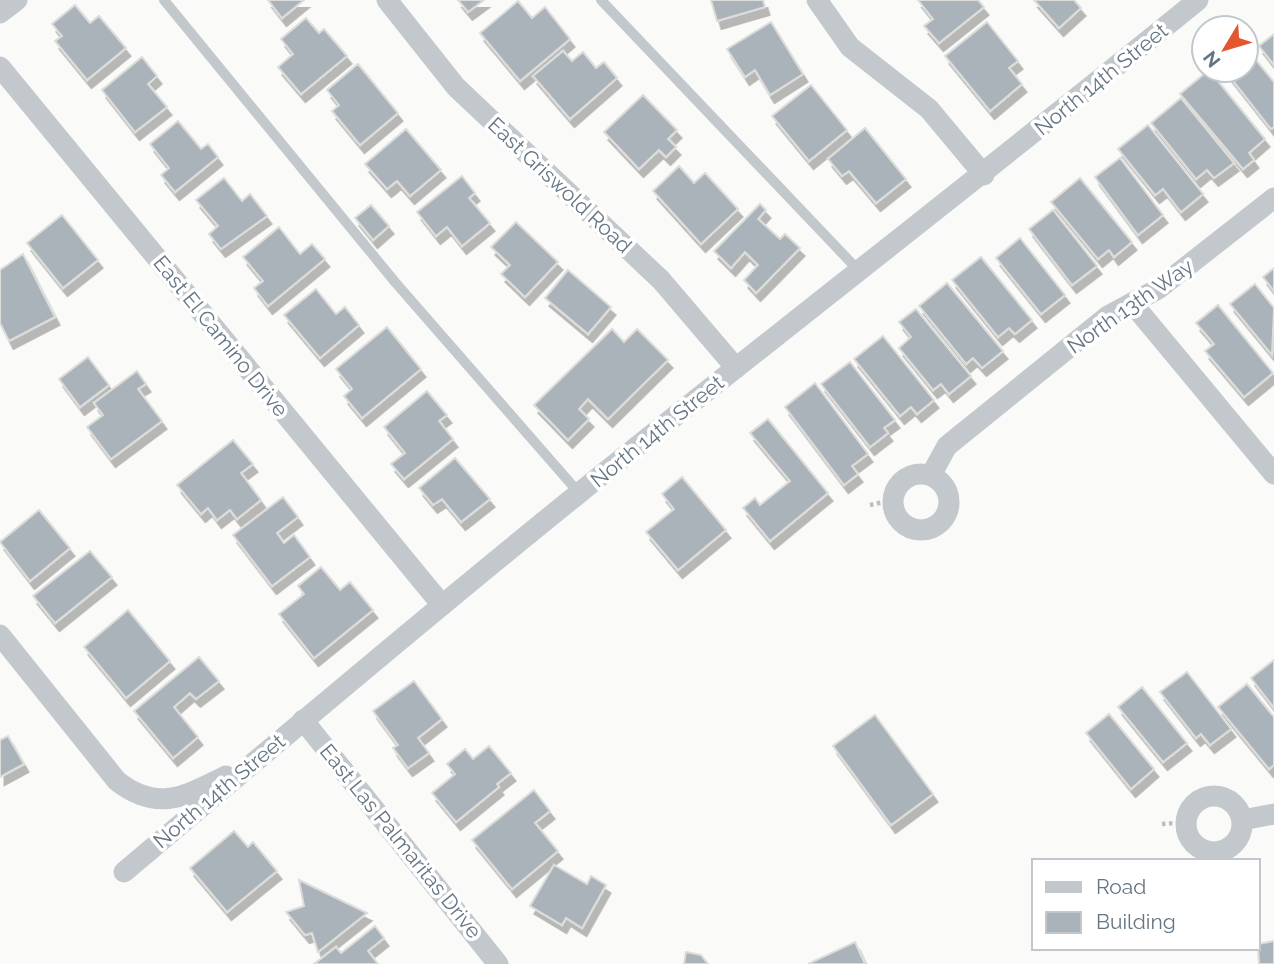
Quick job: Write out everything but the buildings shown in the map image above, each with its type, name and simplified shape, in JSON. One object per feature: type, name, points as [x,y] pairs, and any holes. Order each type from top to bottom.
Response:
[{"type":"street","points":[[0,13],[17,0]]},
{"type":"street","name":"East Griswold Road","points":[[387,0],[456,87],[661,281],[736,368]]},
{"type":"street","points":[[817,0],[850,47],[929,109],[984,175]]},
{"type":"street","name":"North 14th Street","points":[[124,872],[303,720],[579,493],[984,175],[1198,0]]},
{"type":"street","name":"East El Camino Drive","points":[[0,68],[442,605]]},
{"type":"street","name":"North 13th Way","points":[[931,475],[947,446],[1108,316],[1158,289],[1274,198]]},
{"type":"street","points":[[1132,303],[1274,474]]},
{"type":"street","points":[[922,473],[931,475],[945,486],[950,503],[948,511],[937,526],[920,530],[904,524],[894,510],[893,500],[894,492],[905,478],[922,473]]},
{"type":"street","points":[[0,635],[117,781],[135,795],[158,799],[184,797],[257,761]]},
{"type":"street","name":"East Las Palmaritas Drive","points":[[303,720],[498,964]]},
{"type":"street","points":[[1210,796],[1227,799],[1234,804],[1242,820],[1238,838],[1226,849],[1217,852],[1200,849],[1193,843],[1186,822],[1194,803],[1210,796]]},
{"type":"street","points":[[1242,820],[1274,814]]},
{"type":"lane","points":[[164,0],[395,282],[579,493]]},
{"type":"lane","points":[[606,2],[860,272]]},
{"type":"path","points":[[870,505],[893,500]]},
{"type":"path","points":[[1162,824],[1186,822]]}]
